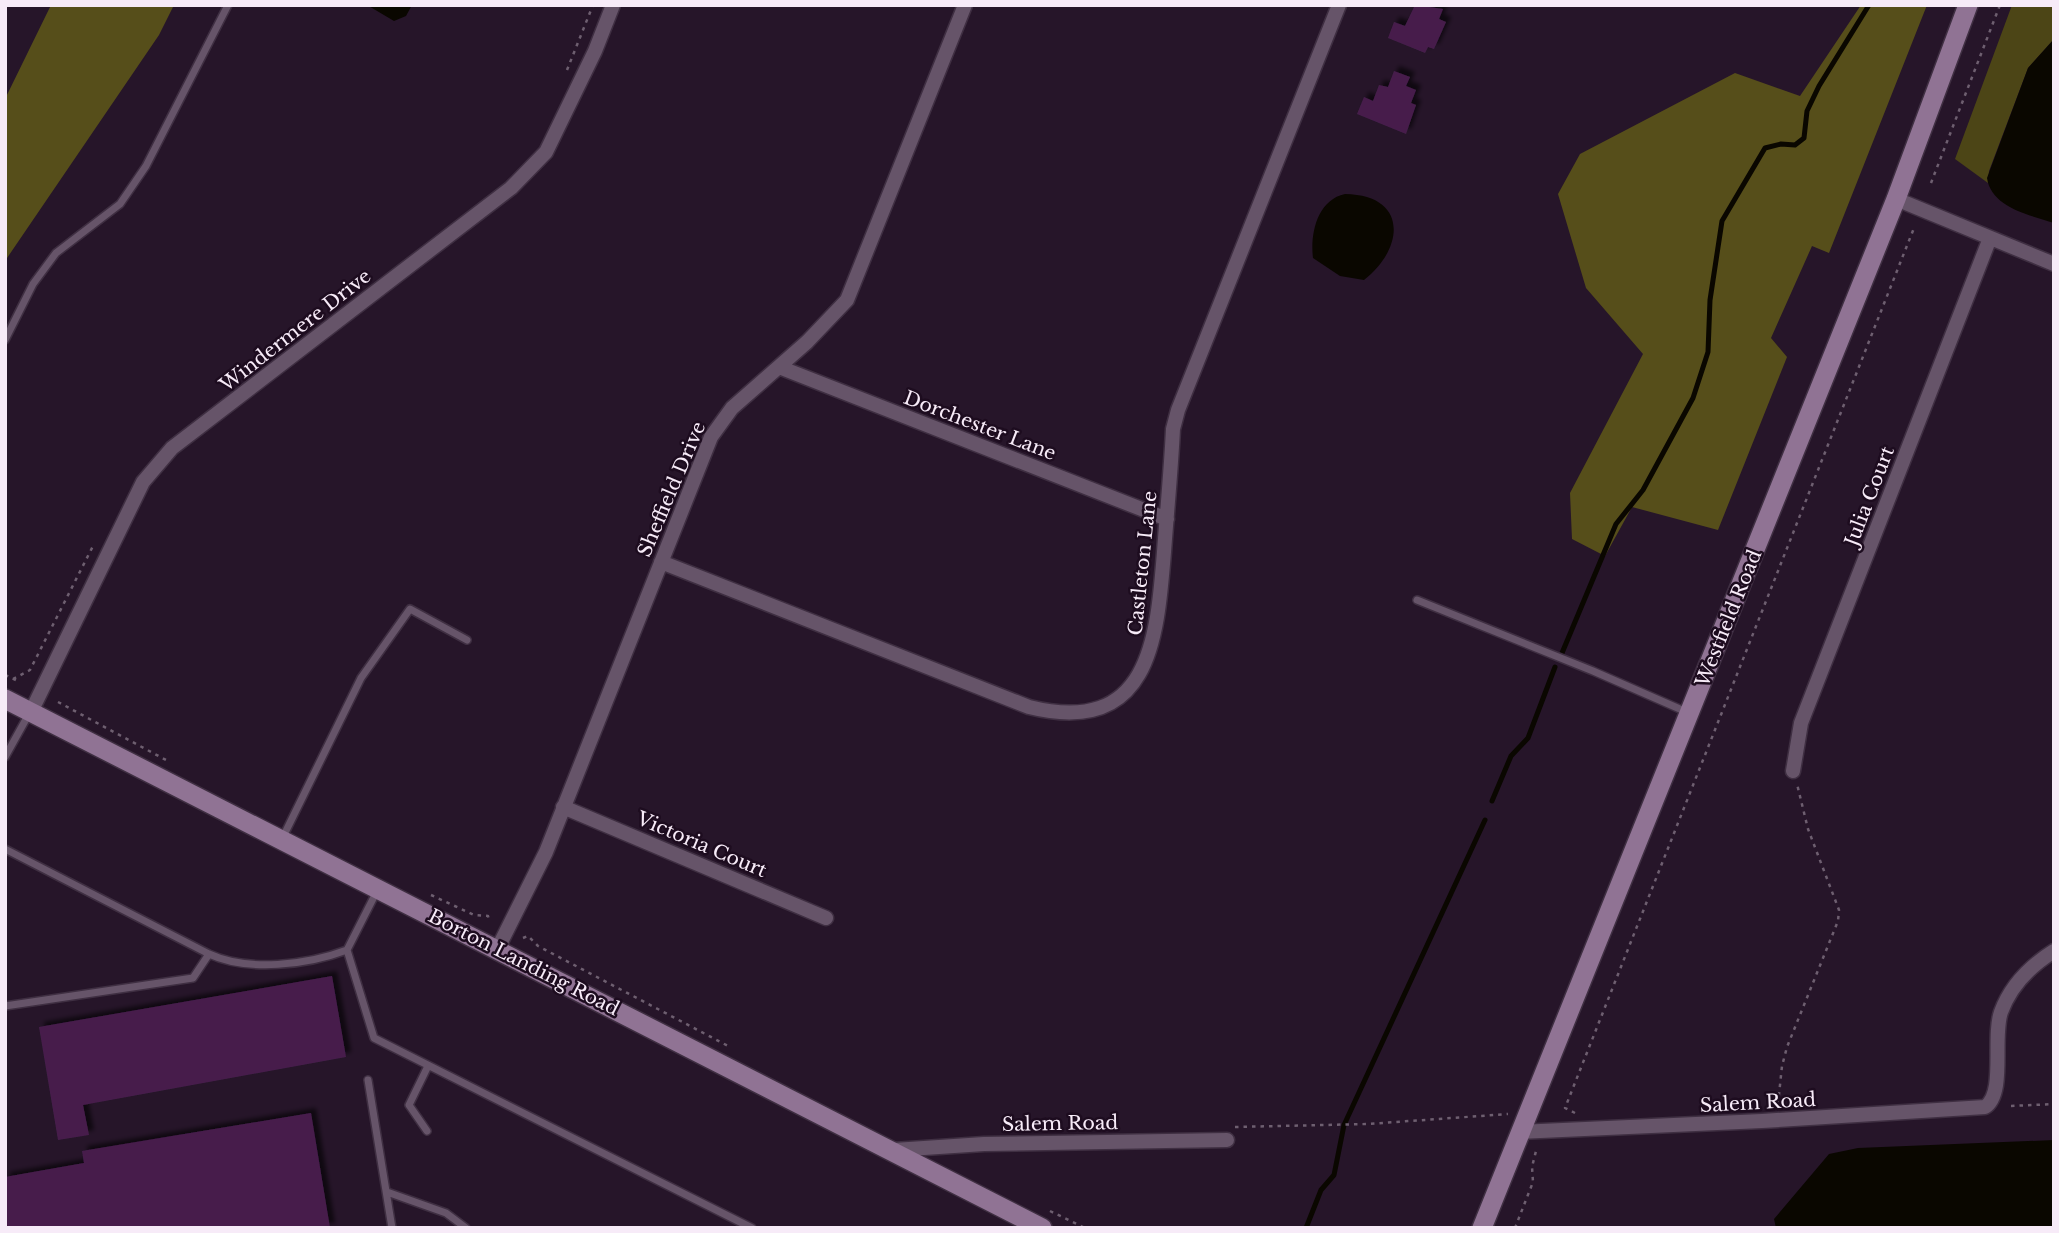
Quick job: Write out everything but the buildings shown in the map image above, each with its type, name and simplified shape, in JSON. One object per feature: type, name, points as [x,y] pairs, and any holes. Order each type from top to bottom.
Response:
[{"type":"street","name":"Windermere Drive","points":[[31,712],[143,482],[172,449],[511,188],[546,152],[613,5]]},
{"type":"street","name":"Sheffield Drive","points":[[498,948],[546,852],[717,426],[732,408],[832,318],[853,290],[965,5]]},
{"type":"street","name":"Castleton Lane","points":[[661,562],[1029,707],[1074,714],[1101,706],[1122,694],[1138,677],[1149,656],[1155,635],[1173,429],[1178,410],[1339,5]]},
{"type":"street","name":"Westfield Road","points":[[1482,1228],[1896,199],[1965,6]]},
{"type":"street","points":[[1896,199],[2054,264]]},
{"type":"street","name":"Julia Court","points":[[1793,771],[1801,723],[1990,238]]},
{"type":"street","name":"Dorchester Lane","points":[[779,367],[1167,519]]},
{"type":"street","name":"Borton Landing Road","points":[[5,699],[894,1150],[1042,1228]]},
{"type":"street","name":"Victoria Court","points":[[563,807],[826,918]]},
{"type":"street","name":"Salem Road","points":[[1521,1132],[1977,1109],[1993,1099],[1997,1085],[1997,1027],[2001,1012],[2027,971],[2054,951]]},
{"type":"street","name":"Salem Road","points":[[894,1150],[1226,1134]]},
{"type":"lane","points":[[5,340],[33,284],[57,253],[120,204],[146,166],[228,5]]},
{"type":"lane","points":[[1417,600],[1689,713]]},
{"type":"lane","points":[[282,839],[361,678],[410,609],[467,640]]},
{"type":"lane","points":[[5,757],[31,712]]},
{"type":"lane","points":[[5,849],[209,954],[234,964],[253,965],[335,955],[347,950],[379,888]]},
{"type":"lane","points":[[347,950],[374,1038],[752,1228]]},
{"type":"lane","points":[[5,1006],[193,978],[209,954]]},
{"type":"lane","points":[[427,1131],[409,1105],[428,1066]]},
{"type":"lane","points":[[368,1080],[393,1228]]},
{"type":"lane","points":[[387,1192],[446,1213],[466,1228]]},
{"type":"path","points":[[1931,183],[2000,5]]},
{"type":"path","points":[[1565,1108],[1914,228]]},
{"type":"path","points":[[5,674],[20,682]]},
{"type":"path","points":[[58,702],[172,763]]},
{"type":"path","points":[[1778,1104],[1787,1048],[1838,921],[1839,910],[1808,829],[1793,771]]},
{"type":"path","points":[[2011,1106],[2054,1104]]},
{"type":"path","points":[[1226,1134],[1508,1114]]},
{"type":"path","points":[[1515,1228],[1533,1182],[1532,1167],[1536,1152]]},
{"type":"shaded area","points":[[51,5],[174,5],[159,35],[5,261],[5,99]]},
{"type":"shaded area","points":[[367,5],[412,5],[406,16],[394,21]]},
{"type":"shaded area","points":[[1861,5],[1927,5],[1829,253],[1812,246],[1771,338],[1787,357],[1718,530],[1632,507],[1605,556],[1572,539],[1570,493],[1643,354],[1586,288],[1558,194],[1580,154],[1735,73],[1800,96]]},
{"type":"shaded area","points":[[2012,5],[2054,5],[2054,39],[2028,68],[1989,171],[1988,183],[1955,159]]},
{"type":"shaded area","points":[[2054,39],[2054,223],[2003,203],[1990,188],[1987,178],[2028,68]]},
{"type":"shaded area","points":[[1345,194],[1366,197],[1380,203],[1390,213],[1394,225],[1393,239],[1387,253],[1378,267],[1364,280],[1340,276],[1313,258],[1317,219],[1328,203]]},
{"type":"shaded area","points":[[2054,1140],[2054,1228],[1776,1228],[1774,1219],[1829,1154],[1858,1148]]},
{"type":"waterway","points":[[1562,653],[1616,524],[1643,490],[1693,398],[1708,352],[1710,300],[1722,221],[1765,148],[1781,144],[1795,145],[1804,138],[1807,111],[1819,86],[1869,5]]},
{"type":"waterway","points":[[1492,801],[1511,756],[1528,738],[1555,667]]},
{"type":"waterway","points":[[1306,1228],[1321,1190],[1334,1175],[1344,1125],[1485,820]]}]
